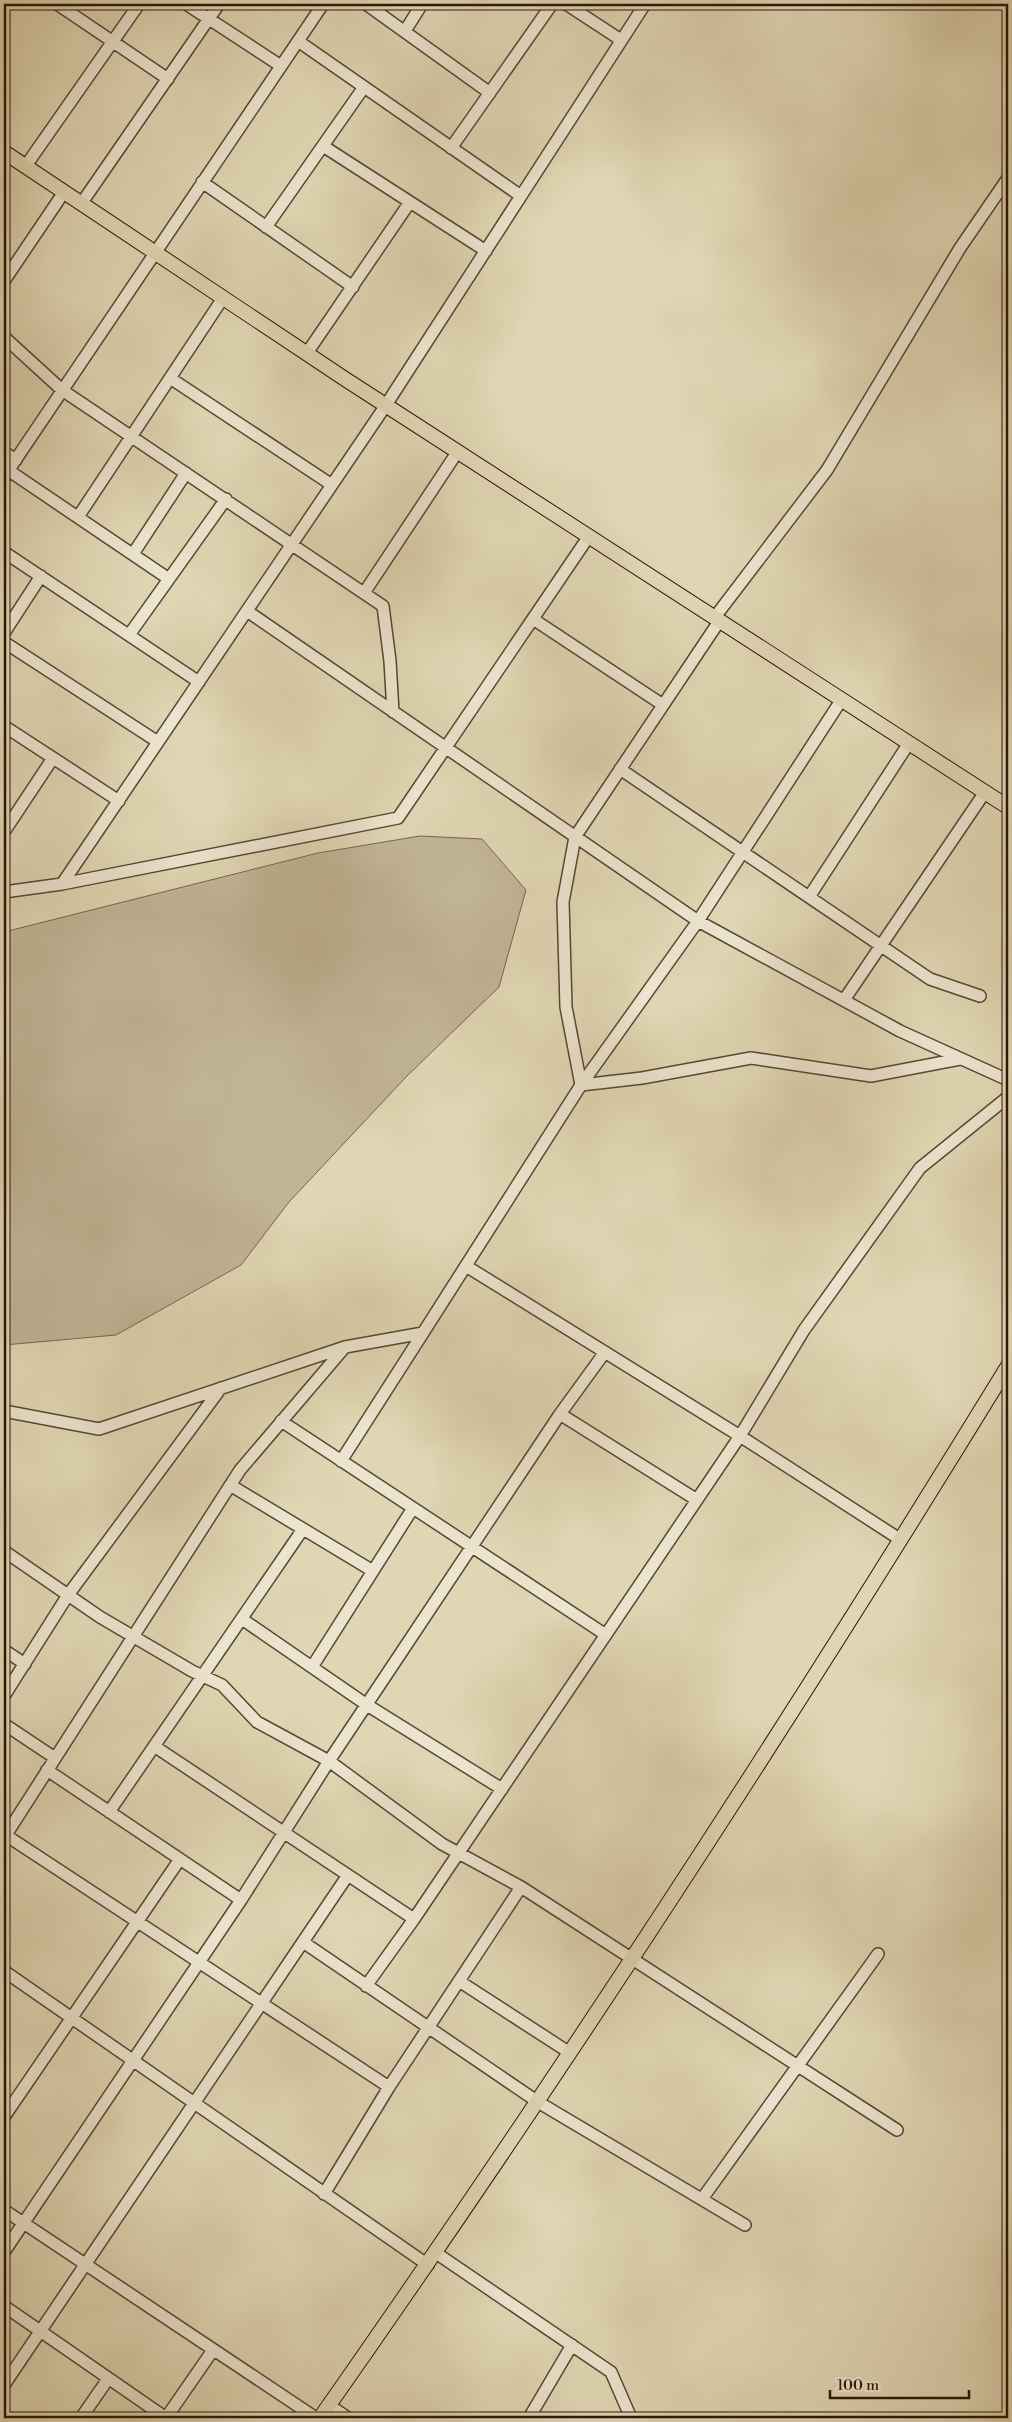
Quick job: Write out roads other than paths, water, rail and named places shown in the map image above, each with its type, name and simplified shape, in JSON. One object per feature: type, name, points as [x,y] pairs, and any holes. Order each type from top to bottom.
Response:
[{"type":"main road","points":[[4,152],[386,405],[1008,807]]},
{"type":"main road","points":[[320,2418],[436,2253],[538,2102],[850,1623],[1008,1366]]},
{"type":"street","points":[[56,4],[168,79]]},
{"type":"street","points":[[25,167],[139,4]]},
{"type":"street","points":[[186,4],[281,66]]},
{"type":"street","points":[[81,204],[219,4]]},
{"type":"street","points":[[170,579],[78,517],[6,474],[323,4]]},
{"type":"street","points":[[366,4],[490,93]]},
{"type":"street","points":[[405,31],[422,4]]},
{"type":"street","points":[[451,148],[552,4]]},
{"type":"street","points":[[566,4],[621,40]]},
{"type":"street","points":[[62,884],[386,405],[645,4]]},
{"type":"street","points":[[298,41],[521,196]]},
{"type":"street","points":[[266,227],[364,88]]},
{"type":"street","points":[[323,146],[486,251]]},
{"type":"street","points":[[581,1085],[566,1007],[563,902],[575,837],[663,706],[717,619],[827,470],[960,248],[1008,178]]},
{"type":"street","points":[[202,182],[353,287]]},
{"type":"street","points":[[4,281],[64,192]]},
{"type":"street","points":[[307,353],[410,202]]},
{"type":"street","points":[[78,517],[224,298]]},
{"type":"street","points":[[4,338],[62,390],[383,606],[390,661],[393,712]]},
{"type":"street","points":[[170,378],[332,485]]},
{"type":"street","points":[[364,593],[458,451]]},
{"type":"street","points":[[4,452],[16,460]]},
{"type":"street","points":[[133,554],[186,473]]},
{"type":"street","points":[[129,635],[226,499]]},
{"type":"street","points":[[4,892],[62,884],[398,818],[589,536]]},
{"type":"street","points":[[4,552],[199,682]]},
{"type":"street","points":[[4,634],[41,576]]},
{"type":"street","points":[[246,611],[698,921],[900,1031],[1008,1080]]},
{"type":"street","points":[[533,619],[663,706]]},
{"type":"street","points":[[4,642],[158,742]]},
{"type":"street","points":[[341,1461],[581,1085],[698,921],[842,699]]},
{"type":"street","points":[[4,726],[119,800]]},
{"type":"street","points":[[809,896],[909,743]]},
{"type":"street","points":[[4,832],[53,758]]},
{"type":"street","points":[[620,769],[930,979],[980,996]]},
{"type":"street","points":[[844,1000],[985,792]]},
{"type":"street","points":[[581,1085],[642,1078],[751,1058],[871,1076],[960,1058]]},
{"type":"street","points":[[366,1986],[459,1853],[740,1436],[804,1330],[920,1168],[1008,1097]]},
{"type":"street","points":[[466,1266],[740,1436],[901,1540]]},
{"type":"street","points":[[4,1410],[99,1429],[345,1347],[423,1333]]},
{"type":"street","points":[[345,1347],[240,1470],[4,1836],[138,1921],[389,2087]]},
{"type":"street","points":[[4,2252],[200,1962],[330,1761],[560,1414],[604,1352]]},
{"type":"street","points":[[4,1696],[68,1595],[221,1388]]},
{"type":"street","points":[[560,1414],[697,1500]]},
{"type":"street","points":[[281,1421],[606,1634]]},
{"type":"street","points":[[230,1485],[373,1571]]},
{"type":"street","points":[[312,1667],[413,1508]]},
{"type":"street","points":[[109,1812],[303,1529]]},
{"type":"street","points":[[4,1551],[68,1595],[133,1636],[222,1686],[257,1722],[330,1761],[442,1844],[521,1887],[896,2130]]},
{"type":"street","points":[[242,1619],[367,1705],[502,1789]]},
{"type":"street","points":[[4,1650],[25,1664]]},
{"type":"street","points":[[4,1724],[55,1758]]},
{"type":"street","points":[[154,1746],[414,1919]]},
{"type":"street","points":[[47,1770],[241,1900]]},
{"type":"street","points":[[4,2116],[180,1859]]},
{"type":"street","points":[[4,2385],[348,1875]]},
{"type":"street","points":[[324,2194],[389,2087],[521,1887]]},
{"type":"street","points":[[303,1942],[538,2102],[745,2225]]},
{"type":"street","points":[[702,2199],[878,1954]]},
{"type":"street","points":[[5,1975],[72,2018],[324,2194],[428,2264]]},
{"type":"street","points":[[459,1981],[570,2053]]},
{"type":"street","points":[[4,2210],[316,2418]]},
{"type":"street","points":[[436,2253],[611,2372],[631,2418]]},
{"type":"street","points":[[4,2306],[166,2418],[213,2350]]},
{"type":"street","points":[[529,2418],[572,2345]]},
{"type":"street","points":[[81,2418],[108,2379]]},
{"type":"street","points":[[329,2405],[348,2418]]}]
